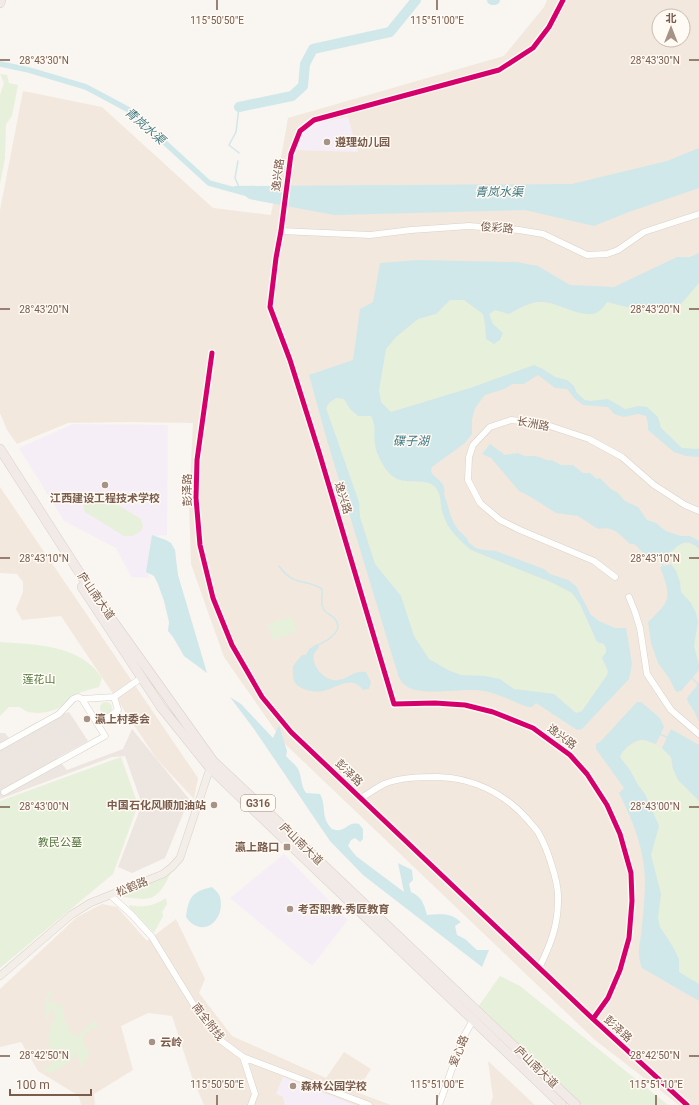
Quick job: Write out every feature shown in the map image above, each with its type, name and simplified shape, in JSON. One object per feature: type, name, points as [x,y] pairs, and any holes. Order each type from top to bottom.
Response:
[{"type":"highway","name":"庐山南大道","points":[[0,449],[88,586],[212,765],[277,820],[576,1105]]},
{"type":"highway","name":"庐山南大道","points":[[0,460],[161,707],[212,765],[562,1105]]},
{"type":"main road","name":"松鹤路","points":[[0,975],[71,915],[90,903],[163,874],[172,867],[180,858],[212,765]]},
{"type":"street","name":"逸兴路","points":[[563,0],[549,27],[532,48],[499,70],[314,120],[300,131],[291,154],[270,307],[290,360],[319,452],[394,704],[435,703],[465,705],[493,712],[533,728],[570,755],[587,774],[608,806],[620,834],[631,873],[632,901],[629,938],[620,970],[608,998],[593,1019]]},
{"type":"street","name":"俊彩路","points":[[281,231],[370,235],[411,230],[469,226],[519,230],[543,234],[587,255],[607,254],[618,250],[644,232],[699,214]]},
{"type":"street","name":"彭泽路","points":[[212,353],[197,460],[196,498],[200,544],[213,598],[232,645],[262,697],[291,732],[593,1019],[687,1105]]},
{"type":"street","name":"长洲路","points":[[615,577],[594,561],[500,520],[480,503],[468,480],[469,457],[473,445],[490,427],[511,420],[541,423],[589,439],[622,457],[654,485],[685,505],[699,511]]},
{"type":"street","points":[[628,597],[636,612],[640,628],[647,674],[670,710],[699,734]]},
{"type":"street","points":[[0,747],[59,714],[73,699],[78,697],[82,699],[114,697],[141,678]]},
{"type":"street","points":[[98,725],[118,710],[114,697]]},
{"type":"street","points":[[4,792],[105,736],[82,699]]},
{"type":"street","name":"彭泽路","points":[[361,798],[385,784],[403,779],[450,777],[485,787],[499,794],[520,811],[538,832],[549,856],[556,877],[559,900],[557,920],[550,946],[539,968]]},
{"type":"street","name":"南全附线","points":[[110,895],[132,915],[152,938],[195,1007],[220,1040],[243,1057],[370,1105]]},
{"type":"street","name":"爱心路","points":[[439,1105],[463,1038],[473,1020]]},
{"type":"street","points":[[243,1057],[255,1094],[251,1105]]},
{"type":"shaded area","points":[[547,0],[699,0],[699,1105],[679,1105],[595,1040],[284,743],[224,657],[191,564],[189,506],[193,423],[68,423],[17,444],[7,430],[0,413],[0,210],[23,91],[102,107],[213,208],[271,215],[288,118],[504,56],[544,7]]},
{"type":"shaded area","name":"遵理幼儿园","points":[[348,117],[358,152],[296,150],[302,133],[315,123]]},
{"type":"shaded area","name":"江西建设工程技术学校","points":[[73,424],[168,425],[167,535],[155,536],[148,578],[131,577],[116,548],[64,521],[19,448]]},
{"type":"shaded area","points":[[0,487],[198,778],[194,799],[156,758],[61,616],[22,620],[16,609],[23,592],[23,582],[17,574],[0,573]]},
{"type":"shaded area","points":[[69,712],[88,741],[57,758],[67,770],[123,749],[132,729],[189,799],[165,858],[132,873],[118,867],[142,804],[125,756],[112,757],[0,799],[0,733],[5,733],[9,738],[35,723]]},
{"type":"shaded area","name":"考否职教·秀匠教育","points":[[284,854],[348,920],[312,966],[230,898]]},
{"type":"shaded area","points":[[102,904],[117,907],[147,941],[176,919],[205,979],[199,993],[232,1036],[326,1078],[344,1052],[371,1069],[356,1092],[391,1105],[204,1105],[192,1077],[172,1016],[148,1013],[121,1026],[133,1070],[94,1094],[95,1105],[81,1105],[79,1096],[38,1071],[21,1042],[0,1047],[0,989],[77,917]]},
{"type":"shaded area","points":[[488,1061],[535,1105],[490,1105],[493,1097]]},
{"type":"shaded area","name":"森林公园学校","points":[[283,1077],[355,1105],[285,1105],[283,1097],[276,1094]]},
{"type":"green space","points":[[0,74],[7,75],[9,83],[18,85],[12,116],[6,124],[5,158],[0,184],[0,95],[4,83]]},
{"type":"green space","points":[[699,283],[699,449],[682,448],[661,428],[658,417],[639,406],[625,409],[608,399],[585,400],[577,393],[574,386],[567,380],[555,377],[534,365],[470,388],[391,412],[381,402],[379,390],[386,349],[396,337],[418,319],[436,314],[450,300],[464,300],[483,314],[486,339],[493,324],[489,313],[495,310],[509,314],[524,306],[538,302],[602,309],[607,302],[642,311],[681,304]]},
{"type":"green space","points":[[337,398],[344,399],[350,409],[364,417],[371,415],[374,423],[374,441],[376,451],[386,466],[404,482],[425,482],[434,486],[439,493],[443,515],[471,550],[553,583],[572,593],[580,604],[597,642],[604,644],[606,648],[606,652],[602,658],[608,671],[607,675],[582,711],[576,713],[554,694],[514,689],[500,679],[485,676],[461,675],[448,670],[429,659],[414,636],[401,596],[375,565],[360,517],[359,502],[326,408],[329,403]]},
{"type":"green space","points":[[100,494],[141,519],[143,526],[141,531],[133,536],[124,536],[85,512],[84,504],[87,497]]},
{"type":"green space","points":[[684,543],[695,545],[699,549],[699,665],[694,646],[695,635],[691,603],[681,592],[680,582],[676,571],[671,564],[670,554],[678,545]]},
{"type":"green space","points":[[292,616],[297,632],[273,640],[268,624]]},
{"type":"green space","name":"莲花山","points":[[0,642],[57,648],[70,652],[82,658],[93,667],[102,678],[99,687],[81,692],[57,709],[47,712],[28,712],[19,707],[9,707],[0,716]]},
{"type":"green space","points":[[106,702],[110,704],[112,708],[110,712],[106,714],[102,712],[100,708],[102,704]]},
{"type":"green space","points":[[643,740],[662,748],[671,757],[673,769],[678,780],[699,801],[699,984],[679,972],[679,959],[660,927],[657,918],[661,894],[651,855],[659,826],[645,794],[620,757],[626,748]]},
{"type":"green space","name":"教民公墓","points":[[121,757],[138,805],[113,874],[0,968],[0,801]]},
{"type":"green space","points":[[171,872],[161,890],[150,898],[137,899],[117,896]]},
{"type":"green space","points":[[166,898],[167,904],[162,912],[163,916],[154,933],[130,908],[129,905],[148,906]]},
{"type":"green space","points":[[500,976],[520,986],[668,1105],[582,1105],[478,1007]]},
{"type":"green space","points":[[54,990],[48,1002],[53,1002],[57,1006],[61,1004],[64,1009],[64,1018],[70,1032],[79,1036],[85,1028],[95,1021],[98,1028],[92,1029],[85,1033],[83,1042],[90,1053],[84,1062],[83,1067],[79,1062],[77,1053],[72,1060],[58,1070],[50,1073],[42,1069],[56,1059],[50,1049],[48,1038],[56,1017],[53,1010],[50,1010],[47,1022],[45,1008],[48,993]]},
{"type":"water","points":[[699,148],[699,188],[629,212],[594,226],[525,210],[334,215],[249,199],[233,186],[572,184],[667,161]]},
{"type":"water","name":"碟子湖","points":[[699,253],[699,283],[681,304],[642,311],[607,302],[596,313],[589,314],[582,314],[545,302],[538,302],[523,306],[509,314],[495,310],[489,314],[493,324],[503,333],[500,340],[494,344],[486,339],[483,314],[464,300],[450,300],[436,314],[418,319],[396,337],[386,349],[379,390],[381,402],[391,412],[470,388],[534,365],[555,377],[567,380],[574,386],[577,393],[585,400],[590,401],[608,399],[625,409],[639,406],[647,407],[658,417],[661,428],[682,448],[699,449],[699,457],[686,456],[674,452],[648,430],[646,416],[638,414],[623,417],[614,414],[608,407],[583,405],[575,399],[567,389],[555,388],[538,375],[524,384],[513,384],[504,389],[485,395],[475,408],[472,419],[472,434],[465,443],[432,467],[431,472],[443,484],[445,490],[444,494],[455,524],[469,543],[476,548],[496,551],[544,569],[550,574],[568,580],[576,586],[591,615],[599,621],[615,628],[626,628],[632,664],[629,679],[582,729],[577,730],[536,703],[532,707],[528,707],[490,692],[475,690],[420,691],[412,689],[402,683],[399,678],[326,437],[309,375],[353,360],[360,309],[373,302],[380,263],[417,260],[516,262],[538,266],[570,285],[614,287],[677,257],[690,257]],"holes":[[[336,398],[344,399],[350,409],[358,416],[371,416],[374,423],[374,441],[377,452],[383,465],[391,475],[396,479],[432,484],[436,488],[439,494],[445,519],[458,539],[471,550],[553,583],[572,593],[580,604],[597,642],[604,644],[606,648],[606,652],[602,658],[608,671],[607,675],[582,711],[576,713],[554,694],[514,689],[500,679],[485,676],[461,675],[448,670],[429,659],[414,636],[401,596],[375,564],[360,517],[359,502],[326,408],[329,403]]]},
{"type":"water","points":[[490,444],[505,455],[518,453],[524,456],[541,457],[546,460],[552,460],[561,465],[573,465],[583,473],[590,473],[597,479],[600,478],[625,501],[638,507],[647,520],[656,523],[666,531],[681,536],[690,536],[699,541],[699,549],[693,544],[683,543],[671,552],[662,556],[649,556],[612,530],[604,528],[598,529],[578,516],[556,513],[519,491],[491,458],[482,454]]},
{"type":"water","points":[[152,535],[171,543],[175,550],[178,575],[207,673],[184,656],[168,631],[169,622],[158,584],[154,576],[146,572]]},
{"type":"water","points":[[671,564],[676,571],[680,582],[681,592],[691,603],[696,613],[698,622],[694,646],[699,670],[681,691],[676,692],[669,678],[658,663],[651,643],[648,622],[662,608],[667,598],[666,585],[660,567]]},
{"type":"water","points":[[317,644],[319,647],[314,654],[314,663],[325,677],[338,680],[356,673],[366,672],[371,682],[369,689],[363,690],[359,685],[349,682],[316,692],[305,689],[296,684],[293,678],[293,666],[302,655],[306,655],[309,649]]},
{"type":"water","points":[[699,683],[699,722],[687,698]]},
{"type":"water","points":[[230,697],[241,704],[273,738],[279,725],[287,751],[286,756],[298,769],[303,788],[306,793],[320,794],[326,820],[332,829],[341,830],[351,824],[359,824],[363,829],[363,839],[360,842],[355,838],[351,840],[348,846],[356,856],[404,892],[398,863],[412,870],[413,880],[409,884],[411,892],[418,896],[422,901],[427,915],[445,914],[457,919],[461,922],[455,926],[457,935],[465,939],[477,950],[489,950],[482,967],[363,875],[330,841],[254,729]]},
{"type":"water","points":[[637,702],[641,702],[660,718],[664,727],[656,744],[645,740],[636,741],[626,748],[620,757],[645,794],[659,826],[651,855],[661,894],[658,918],[660,927],[679,959],[679,972],[699,984],[699,1001],[642,968],[639,959],[645,887],[644,868],[640,846],[633,824],[619,793],[624,788],[596,749],[596,744],[600,742]]},
{"type":"water","points":[[671,729],[699,745],[699,801],[678,780],[673,769],[671,757],[662,748]]},
{"type":"water","points":[[212,887],[220,897],[221,905],[216,920],[205,927],[199,927],[192,924],[186,917],[190,900],[196,893]]},
{"type":"waterway","points":[[239,107],[292,96],[303,86],[305,64],[313,49],[390,32],[416,0]]},
{"type":"waterway","name":"青岚水渠","points":[[0,64],[29,70],[86,87],[129,110],[209,183],[245,193]]},
{"type":"waterway","points":[[239,107],[236,132],[229,145],[239,153]]},
{"type":"waterway","points":[[238,161],[235,178],[239,187]]},
{"type":"waterway","points":[[659,557],[664,568]]},
{"type":"waterway","points":[[279,566],[284,573],[294,580],[322,589],[323,608],[334,618],[338,627],[337,631],[330,638],[318,645]]},
{"type":"waterway","points":[[692,678],[699,685]]},
{"type":"waterway","points":[[659,734],[669,738]]},
{"type":"cycle path","points":[[563,0],[549,27],[533,48],[499,70],[314,120],[300,131],[291,154],[270,307],[290,360],[319,452],[394,704],[435,703],[465,705],[493,712],[533,728],[570,755],[587,774],[607,805],[620,834],[631,873],[632,901],[629,938],[620,970],[608,998],[593,1019]]},
{"type":"cycle path","points":[[212,353],[197,460],[196,498],[200,545],[213,598],[232,645],[262,697],[291,732],[593,1019],[687,1105]]},
{"type":"place","name":"遵理幼儿园","points":[[327,142]]},
{"type":"place","name":"江西建设工程技术学校","points":[[105,485]]},
{"type":"place","name":"瀛上村委会","points":[[87,719]]},
{"type":"place","name":"中国石化风顺加油站","points":[[214,805]]},
{"type":"place","name":"瀛上路口","points":[[287,847]]},
{"type":"place","name":"考否职教·秀匠教育","points":[[290,909]]},
{"type":"place","name":"云岭","points":[[152,1042]]},
{"type":"place","name":"森林公园学校","points":[[293,1086]]}]
